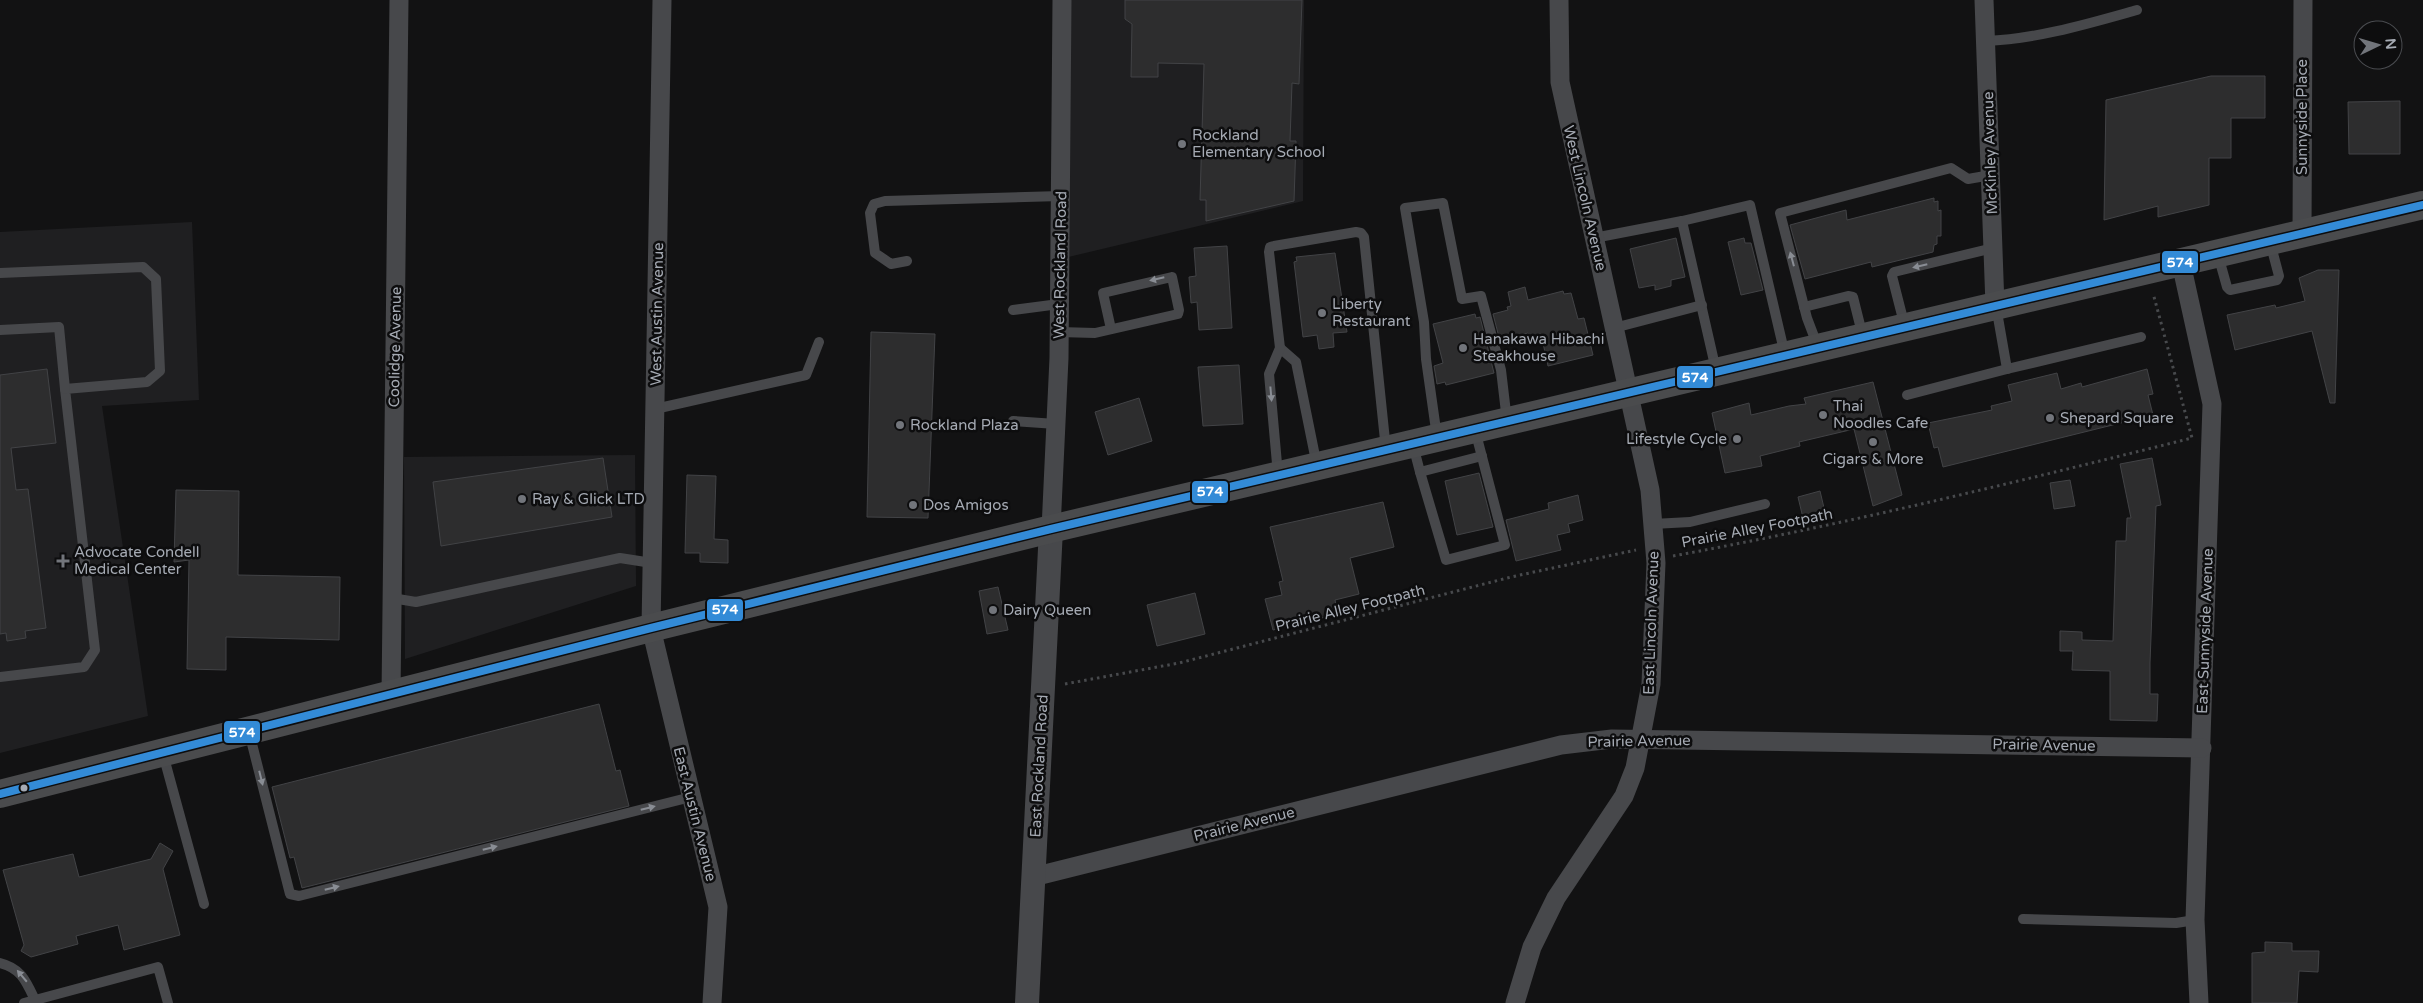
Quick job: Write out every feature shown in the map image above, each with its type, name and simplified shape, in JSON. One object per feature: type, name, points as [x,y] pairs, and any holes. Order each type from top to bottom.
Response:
[{"type":"main road","points":[[0,794],[651,628],[1051,529],[2423,205]]},
{"type":"street","name":"Coolidge Avenue","points":[[391,695],[400,0]]},
{"type":"street","name":"West Austin Avenue","points":[[651,628],[662,0]]},
{"type":"street","name":"West Rockland Road","points":[[1051,529],[1059,332],[1062,0]]},
{"type":"street","name":"West Lincoln Avenue","points":[[1559,0],[1560,82],[1629,394]]},
{"type":"street","name":"McKinley Avenue","points":[[1984,0],[1995,306]]},
{"type":"street","name":"Sunnyside Place","points":[[2302,234],[2303,0]]},
{"type":"street","name":"East Sunnyside Avenue","points":[[2181,262],[2212,404],[2195,920],[2199,1003]]},
{"type":"street","name":"East Lincoln Avenue","points":[[1515,1003],[1532,947],[1556,898],[1624,796],[1636,768],[1651,684],[1656,563],[1650,490],[1629,394]]},
{"type":"street","name":"East Rockland Road","points":[[1027,1003],[1051,529]]},
{"type":"street","name":"East Austin Avenue","points":[[651,628],[718,907],[712,1003]]},
{"type":"street","name":"Prairie Avenue","points":[[1033,877],[1561,745],[1612,738],[2202,748]]},
{"type":"lane","points":[[1986,41],[2011,40],[2043,34],[2137,10]]},
{"type":"lane","points":[[1818,348],[1804,306],[1780,215],[1782,212],[1951,168],[1968,179],[1991,175]]},
{"type":"lane","points":[[907,261],[891,264],[875,253],[870,213],[874,204],[885,201],[1061,196]]},
{"type":"lane","points":[[1475,430],[1505,545],[1448,560],[1444,558],[1420,472],[1425,441],[1426,359],[1424,322],[1406,208],[1443,203],[1462,299],[1481,296],[1501,370],[1507,422]]},
{"type":"lane","points":[[1594,238],[1682,221],[1750,204],[1786,356]]},
{"type":"lane","points":[[1682,221],[1716,373]]},
{"type":"lane","points":[[1278,476],[1269,374],[1280,348],[1270,247],[1361,233],[1364,237],[1386,450]]},
{"type":"lane","points":[[2218,254],[2227,287],[2230,290],[2277,280],[2279,276],[2270,242]]},
{"type":"lane","points":[[1905,327],[1892,276],[1894,272],[1993,248]]},
{"type":"lane","points":[[0,273],[143,267],[156,279],[160,371],[147,382],[65,389]]},
{"type":"lane","points":[[1059,332],[1095,333],[1178,314],[1179,310],[1172,277],[1106,291],[1103,296],[1111,329]]},
{"type":"lane","points":[[1804,306],[1848,296],[1853,297],[1864,337]]},
{"type":"lane","points":[[1013,310],[1059,304]]},
{"type":"lane","points":[[1614,328],[1702,306]]},
{"type":"lane","points":[[1995,306],[2007,369]]},
{"type":"lane","points":[[0,330],[59,327],[95,650],[84,667],[0,677]]},
{"type":"lane","points":[[1907,395],[2141,337]]},
{"type":"lane","points":[[655,409],[806,375],[819,342]]},
{"type":"lane","points":[[1280,348],[1296,362],[1317,466]]},
{"type":"lane","points":[[1013,421],[1056,424]]},
{"type":"lane","points":[[1420,472],[1482,456]]},
{"type":"lane","points":[[1653,524],[1690,522],[1765,504]]},
{"type":"lane","points":[[392,598],[416,602],[620,558],[652,563]]},
{"type":"lane","points":[[249,731],[290,894],[299,896],[691,797]]},
{"type":"lane","points":[[163,753],[204,904]]},
{"type":"lane","points":[[2024,919],[2176,923],[2195,920]]},
{"type":"lane","points":[[0,963],[14,966],[27,982],[35,1000]]},
{"type":"lane","points":[[24,1003],[158,967],[168,1003]]},
{"type":"path","name":"Prairie Alley Footpath","points":[[1065,684],[1179,663],[1512,577],[1654,546],[1670,556],[1766,539],[1918,507],[2192,438],[2153,293]]},
{"type":"shaded area","name":"Rockland Elementary School","points":[[1062,0],[1304,0],[1303,201],[1060,259]]},
{"type":"shaded area","name":"Advocate Condell Medical Center","points":[[192,222],[199,400],[102,406],[148,716],[0,753],[0,232]]},
{"type":"shaded area","points":[[635,455],[636,586],[405,659],[404,457]]},
{"type":"building","name":"Rockland Elementary School","points":[[1125,0],[1302,0],[1299,84],[1292,83],[1290,141],[1296,141],[1294,201],[1206,221],[1206,200],[1200,200],[1204,64],[1158,63],[1158,77],[1131,77],[1132,24],[1125,19]]},
{"type":"building","points":[[2211,76],[2265,76],[2265,118],[2231,118],[2231,158],[2209,158],[2209,205],[2158,217],[2158,206],[2104,220],[2106,100]]},
{"type":"building","points":[[2400,101],[2400,154],[2349,154],[2348,102]]},
{"type":"building","points":[[1934,198],[1934,202],[1938,201],[1938,211],[1941,210],[1941,236],[1937,236],[1937,244],[1934,245],[1933,252],[1872,267],[1871,262],[1805,279],[1790,225],[1846,210],[1847,220]]},
{"type":"building","points":[[1676,238],[1685,277],[1671,280],[1671,286],[1655,290],[1655,285],[1639,288],[1630,249]]},
{"type":"building","points":[[1744,238],[1745,243],[1751,243],[1763,290],[1741,295],[1728,242]]},
{"type":"building","points":[[1227,246],[1232,328],[1199,330],[1197,302],[1191,303],[1189,277],[1196,276],[1194,248]]},
{"type":"building","name":"Liberty Restaurant","points":[[1335,253],[1347,332],[1333,333],[1334,347],[1319,349],[1317,335],[1303,337],[1294,262],[1297,261],[1296,257]]},
{"type":"building","points":[[2318,270],[2339,270],[2335,403],[2330,403],[2312,331],[2235,350],[2227,315],[2275,305],[2276,308],[2305,301],[2299,278]]},
{"type":"building","points":[[1525,287],[1528,300],[1563,291],[1564,294],[1571,293],[1578,319],[1584,318],[1593,355],[1548,366],[1541,334],[1530,337],[1528,333],[1500,341],[1493,314],[1508,310],[1507,307],[1511,306],[1508,292]]},
{"type":"building","name":"Hanakawa Hibachi Steakhouse","points":[[1475,314],[1476,318],[1480,317],[1494,373],[1446,385],[1445,382],[1437,384],[1434,366],[1443,363],[1433,324]]},
{"type":"building","name":"Rockland Plaza","points":[[871,332],[935,334],[928,518],[867,517]]},
{"type":"building","points":[[1239,365],[1243,424],[1203,426],[1198,367]]},
{"type":"building","points":[[47,369],[56,443],[11,448],[16,490],[28,489],[46,628],[25,631],[26,638],[7,641],[6,633],[0,634],[0,375]]},
{"type":"building","name":"Shepard Square","points":[[2147,369],[2153,394],[2148,395],[2153,415],[1943,467],[1938,447],[1934,448],[1928,423],[1992,410],[1991,406],[2012,401],[2008,385],[2057,373],[2061,389],[2081,383],[2082,387]]},
{"type":"building","points":[[1873,382],[1902,495],[1873,506],[1854,429],[1799,442],[1800,446],[1760,456],[1762,466],[1725,473],[1712,413],[1749,403],[1751,415],[1806,404],[1804,398]]},
{"type":"building","points":[[1139,398],[1152,441],[1108,455],[1095,412]]},
{"type":"building","name":"Ray & Glick LTD","points":[[603,458],[612,517],[441,546],[433,482]]},
{"type":"building","points":[[2152,458],[2161,505],[2156,506],[2150,663],[2150,694],[2158,694],[2157,721],[2110,720],[2110,671],[2072,670],[2073,651],[2060,651],[2060,631],[2082,632],[2082,640],[2113,641],[2116,541],[2126,541],[2127,518],[2131,518],[2120,464]]},
{"type":"building","points":[[1479,473],[1493,527],[1457,535],[1445,481]]},
{"type":"building","points":[[687,475],[716,476],[714,539],[728,540],[728,563],[700,562],[700,553],[685,553]]},
{"type":"building","points":[[2070,480],[2075,506],[2054,509],[2050,483]]},
{"type":"building","points":[[176,490],[239,491],[238,575],[340,577],[339,640],[226,637],[226,670],[187,669],[189,560],[174,562]]},
{"type":"building","points":[[1820,491],[1825,512],[1803,518],[1798,497]]},
{"type":"building","points":[[1578,495],[1583,520],[1568,524],[1570,532],[1557,535],[1561,550],[1516,561],[1506,520],[1549,509],[1548,503]]},
{"type":"building","points":[[1383,502],[1394,547],[1350,558],[1359,594],[1335,600],[1338,614],[1273,630],[1265,599],[1282,595],[1279,582],[1283,581],[1270,527]]},
{"type":"building","name":"Dairy Queen","points":[[998,587],[1008,630],[987,634],[979,591]]},
{"type":"building","points":[[1195,593],[1205,634],[1157,646],[1147,605]]},
{"type":"building","points":[[599,704],[616,771],[620,770],[629,806],[302,888],[294,857],[290,858],[272,787]]},
{"type":"building","points":[[160,843],[173,851],[163,869],[180,935],[124,950],[118,925],[76,936],[78,944],[31,957],[21,951],[24,945],[3,870],[73,854],[79,877],[151,859]]},
{"type":"building","points":[[2265,942],[2292,943],[2292,951],[2319,951],[2318,972],[2299,971],[2297,1003],[2252,1003],[2252,953],[2265,952]]},
{"type":"transit line","name":"574","points":[[0,794],[651,628],[1051,529],[2423,205]]},
{"type":"place","name":"Rockland Elementary School","points":[[1182,144]]},
{"type":"place","name":"Liberty Restaurant","points":[[1322,313]]},
{"type":"place","name":"Hanakawa Hibachi Steakhouse","points":[[1463,348]]},
{"type":"place","name":"Thai Noodles Cafe","points":[[1823,415]]},
{"type":"place","name":"Shepard Square","points":[[2050,418]]},
{"type":"place","name":"Rockland Plaza","points":[[900,425]]},
{"type":"place","name":"Lifestyle Cycle","points":[[1737,439]]},
{"type":"place","name":"Cigars & More","points":[[1873,442]]},
{"type":"place","name":"Ray & Glick LTD","points":[[522,499]]},
{"type":"place","name":"Dos Amigos","points":[[913,505]]},
{"type":"place","name":"Advocate Condell Medical Center","points":[[63,561]]},
{"type":"place","name":"Dairy Queen","points":[[993,610]]}]
